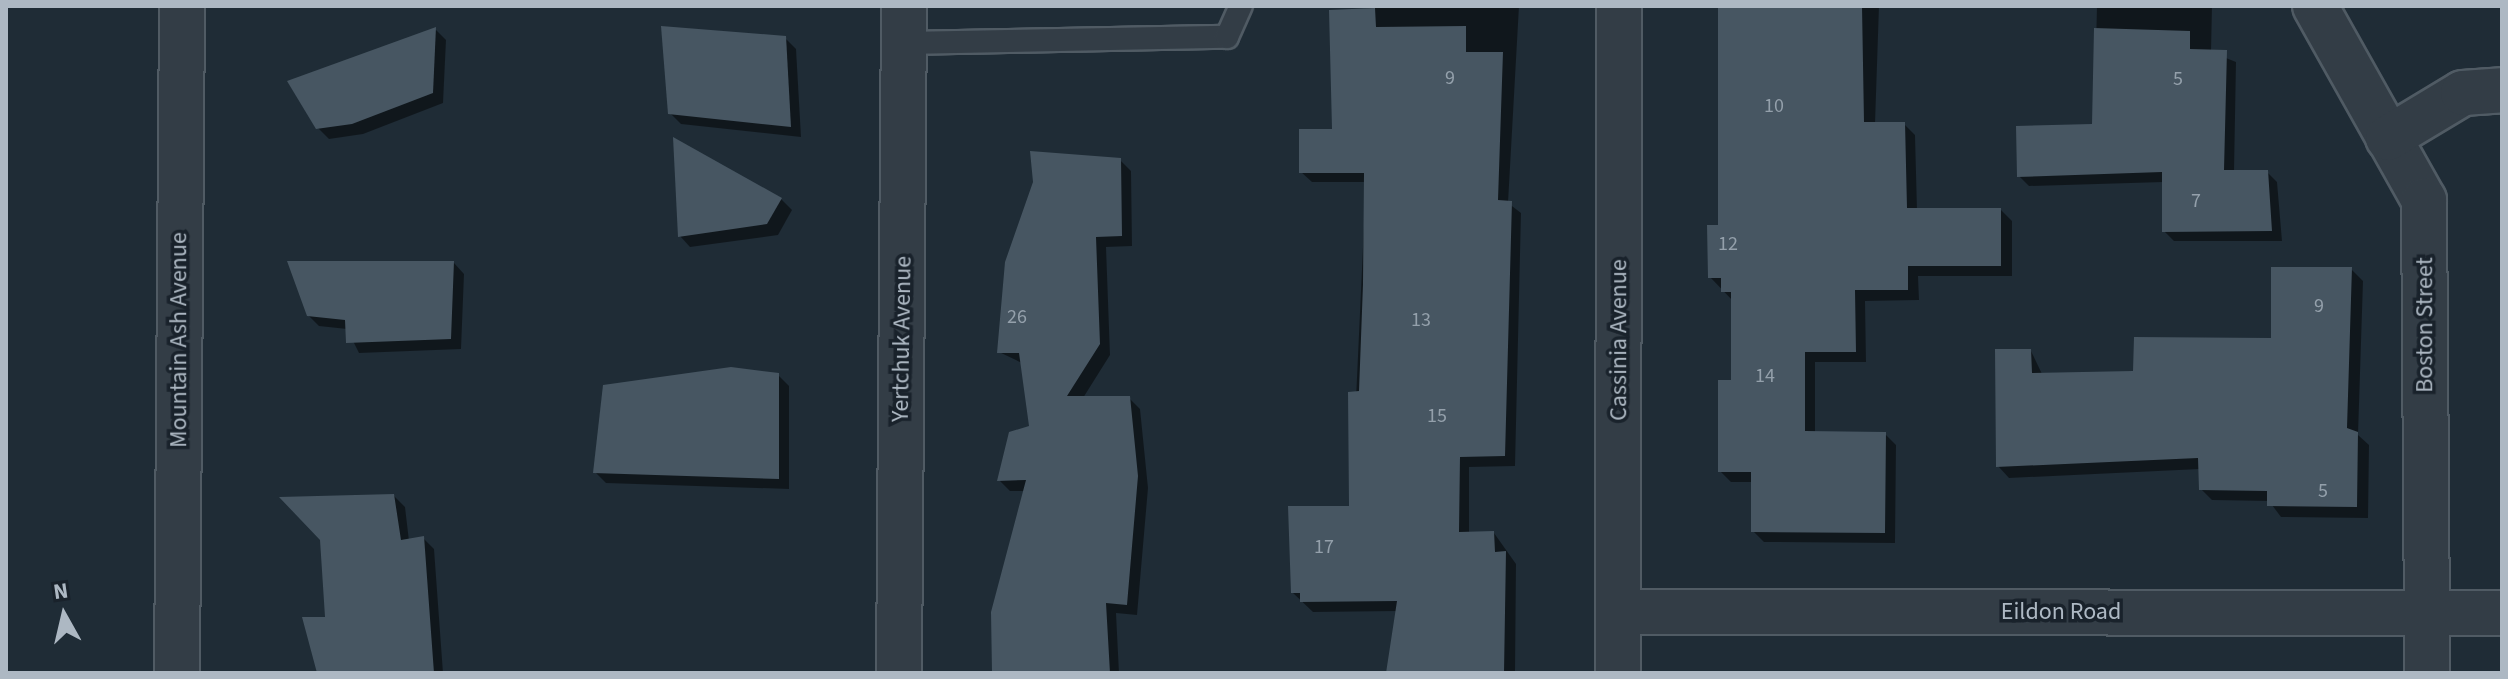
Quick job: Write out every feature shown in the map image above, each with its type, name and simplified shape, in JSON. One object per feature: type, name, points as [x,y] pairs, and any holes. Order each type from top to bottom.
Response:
[{"type":"street","name":"Mountain Ash Avenue","points":[[177,673],[182,6]]},
{"type":"street","name":"Cassinia Avenue","points":[[1618,673],[1619,6]]},
{"type":"street","name":"Boston Street","points":[[2315,6],[2424,200],[2427,673]]},
{"type":"street","name":"Yertchuk Avenue","points":[[899,673],[904,25]]},
{"type":"street","points":[[2388,138],[2463,93],[2502,90]]},
{"type":"street","name":"Eildon Road","points":[[1619,612],[2502,613]]},
{"type":"lane","points":[[904,25],[1227,37],[1241,6]]},
{"type":"building","points":[[1718,6],[1862,6],[1864,122],[1905,122],[1907,208],[2001,208],[2001,266],[1908,266],[1908,290],[1855,290],[1856,352],[1805,352],[1805,431],[1886,432],[1885,533],[1751,532],[1751,472],[1718,472],[1718,380],[1731,380],[1731,292],[1721,292],[1721,278],[1708,278],[1707,225],[1718,225]]},
{"type":"building","points":[[1375,8],[1376,27],[1466,26],[1466,52],[1503,52],[1498,200],[1512,201],[1505,456],[1460,457],[1459,532],[1494,531],[1495,552],[1506,551],[1504,673],[1386,673],[1397,601],[1300,602],[1300,593],[1291,593],[1288,506],[1349,506],[1348,392],[1359,391],[1363,284],[1364,173],[1299,173],[1299,129],[1332,129],[1329,10]]},
{"type":"building","points":[[661,26],[786,36],[791,127],[668,114]]},
{"type":"building","points":[[436,27],[433,93],[352,124],[316,129],[287,81]]},
{"type":"building","points":[[2094,28],[2190,31],[2190,49],[2227,50],[2224,170],[2268,170],[2272,231],[2162,232],[2162,172],[2017,177],[2016,126],[2092,124]]},
{"type":"building","points":[[673,137],[782,198],[767,224],[678,237]]},
{"type":"building","points":[[1030,151],[1121,158],[1122,236],[1096,237],[1100,344],[1067,396],[1130,396],[1138,476],[1127,605],[1106,603],[1110,673],[992,673],[991,612],[1026,480],[997,481],[1009,432],[1029,426],[1019,353],[997,353],[1005,262],[1033,182]]},
{"type":"building","points":[[287,261],[454,261],[451,339],[346,343],[345,320],[307,316]]},
{"type":"building","points":[[2271,267],[2352,267],[2347,428],[2358,432],[2357,507],[2267,506],[2267,491],[2199,490],[2198,458],[1996,467],[1995,349],[2031,349],[2032,373],[2133,371],[2134,337],[2271,338]]},
{"type":"building","points":[[731,367],[779,373],[779,479],[593,473],[603,385]]},
{"type":"building","points":[[394,494],[401,540],[424,536],[434,673],[317,673],[302,617],[325,617],[320,540],[279,497]]}]
